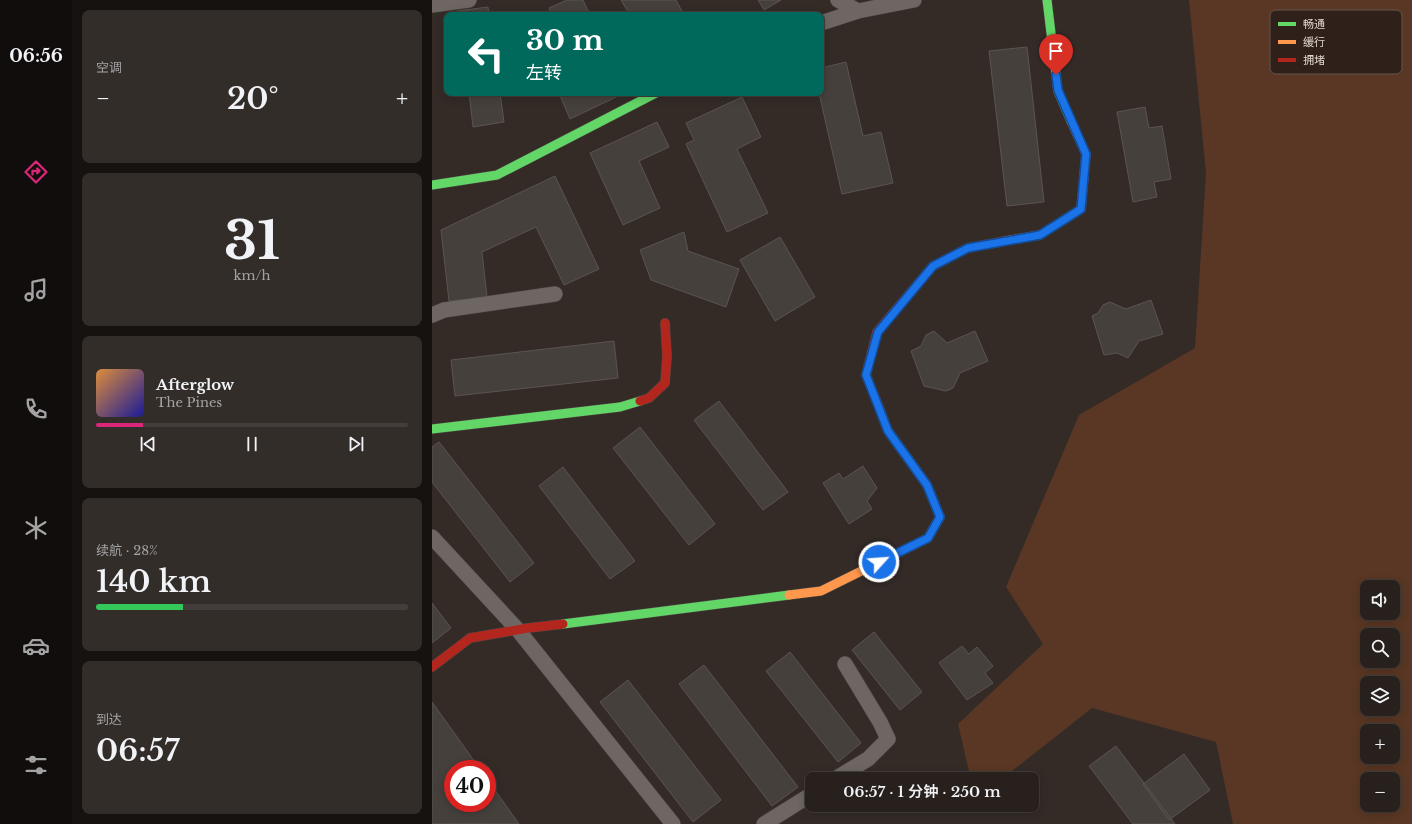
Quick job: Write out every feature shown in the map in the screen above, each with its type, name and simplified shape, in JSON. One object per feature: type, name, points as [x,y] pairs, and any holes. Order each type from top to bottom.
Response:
[{"type":"street","points":[[432,5],[469,0]]},
{"type":"street","points":[[838,0],[858,11]]},
{"type":"street","points":[[824,23],[858,11],[914,0]]},
{"type":"street","points":[[432,667],[470,638],[518,630],[821,591],[928,538],[940,517],[927,485],[888,431],[866,375],[878,332],[933,266],[968,248],[1040,235],[1081,209],[1086,154],[1058,90],[1047,0]]},
{"type":"street","points":[[432,184],[497,175],[650,96]]},
{"type":"street","points":[[432,315],[444,310],[555,294]]},
{"type":"street","points":[[432,429],[620,407],[649,398],[665,383],[667,356],[665,323]]},
{"type":"street","points":[[432,537],[518,630],[673,824]]},
{"type":"street","points":[[845,664],[880,722],[888,739],[868,758],[846,772]]},
{"type":"street","points":[[764,824],[805,798]]},
{"type":"shaded area","points":[[1189,0],[1412,0],[1412,824],[1233,824],[1216,742],[1092,708],[1011,772],[969,771],[958,724],[1043,644],[1006,587],[1079,415],[1195,348],[1206,173]]},
{"type":"building","points":[[567,0],[583,0],[589,12],[551,12],[549,8]]},
{"type":"building","points":[[621,0],[676,0],[682,12],[628,12]]},
{"type":"building","points":[[758,0],[781,0],[764,10]]},
{"type":"building","points":[[488,7],[489,12],[457,12]]},
{"type":"building","points":[[1027,47],[1044,202],[1007,206],[989,51]]},
{"type":"building","points":[[846,62],[863,136],[881,132],[893,183],[842,194],[820,96],[824,96],[824,67]]},
{"type":"building","points":[[469,96],[500,96],[504,122],[473,127]]},
{"type":"building","points":[[560,96],[616,97],[570,119]]},
{"type":"building","points":[[742,97],[761,137],[737,149],[768,213],[727,232],[686,144],[694,140],[686,123]]},
{"type":"building","points":[[1145,107],[1149,128],[1162,126],[1171,179],[1154,182],[1157,197],[1133,202],[1117,112]]},
{"type":"building","points":[[657,122],[669,147],[639,161],[660,208],[623,225],[590,153]]},
{"type":"building","points":[[555,176],[599,269],[564,285],[536,227],[482,252],[487,297],[449,301],[441,230]]},
{"type":"building","points":[[684,232],[688,251],[739,269],[726,307],[651,280],[640,250]]},
{"type":"building","points":[[780,237],[815,297],[775,321],[740,260]]},
{"type":"building","points":[[1151,300],[1163,334],[1139,341],[1128,358],[1117,353],[1104,355],[1092,316],[1098,313],[1103,305],[1110,302],[1126,309]]},
{"type":"building","points":[[934,331],[947,343],[975,331],[988,361],[960,373],[953,388],[946,391],[924,386],[911,351],[921,346],[926,335]]},
{"type":"building","points":[[614,341],[618,378],[455,396],[451,360]]},
{"type":"building","points":[[719,401],[788,492],[763,510],[694,420]]},
{"type":"building","points":[[640,427],[715,524],[689,545],[613,448]]},
{"type":"building","points":[[439,442],[534,563],[510,582],[432,482],[432,447]]},
{"type":"building","points":[[863,466],[877,488],[867,501],[872,509],[849,524],[823,483],[839,473],[843,479]]},
{"type":"building","points":[[563,467],[635,561],[610,579],[539,486]]},
{"type":"building","points":[[432,603],[451,628],[432,643]]},
{"type":"building","points":[[874,632],[922,692],[900,710],[852,650]]},
{"type":"building","points":[[962,646],[969,654],[977,647],[993,666],[985,673],[993,683],[967,700],[939,663]]},
{"type":"building","points":[[790,652],[861,743],[838,762],[766,671]]},
{"type":"building","points":[[704,665],[798,787],[772,806],[679,684]]},
{"type":"building","points":[[628,680],[721,800],[693,822],[600,702]]},
{"type":"building","points":[[432,702],[474,760],[444,760],[444,812],[496,812],[496,792],[519,824],[432,824]]},
{"type":"building","points":[[1116,746],[1175,824],[1133,824],[1089,766]]},
{"type":"building","points":[[1184,754],[1210,790],[1169,820],[1143,784]]},
{"type":"traffic: fast","points":[[1047,0],[1058,91],[1071,121]]},
{"type":"traffic: fast","points":[[432,185],[497,175],[650,96]]},
{"type":"traffic: fast","points":[[432,429],[620,407],[640,401]]},
{"type":"traffic: fast","points":[[563,624],[789,595]]},
{"type":"traffic: slow","points":[[1005,241],[1040,235],[1081,209],[1086,154],[1071,121]]},
{"type":"traffic: slow","points":[[789,595],[821,591],[928,538],[940,517],[927,485],[888,431],[878,405]]},
{"type":"traffic: jam","points":[[878,405],[866,375],[877,332],[933,266],[968,248],[1005,241]]},
{"type":"traffic: jam","points":[[640,401],[649,398],[665,383],[667,356],[665,323]]},
{"type":"traffic: jam","points":[[432,667],[470,638],[528,628],[563,624]]},
{"type":"route","points":[[879,562],[928,538],[940,517],[927,485],[888,431],[866,375],[878,332],[933,266],[968,248],[1040,235],[1081,209],[1086,154],[1058,90],[1056,75]]}]
